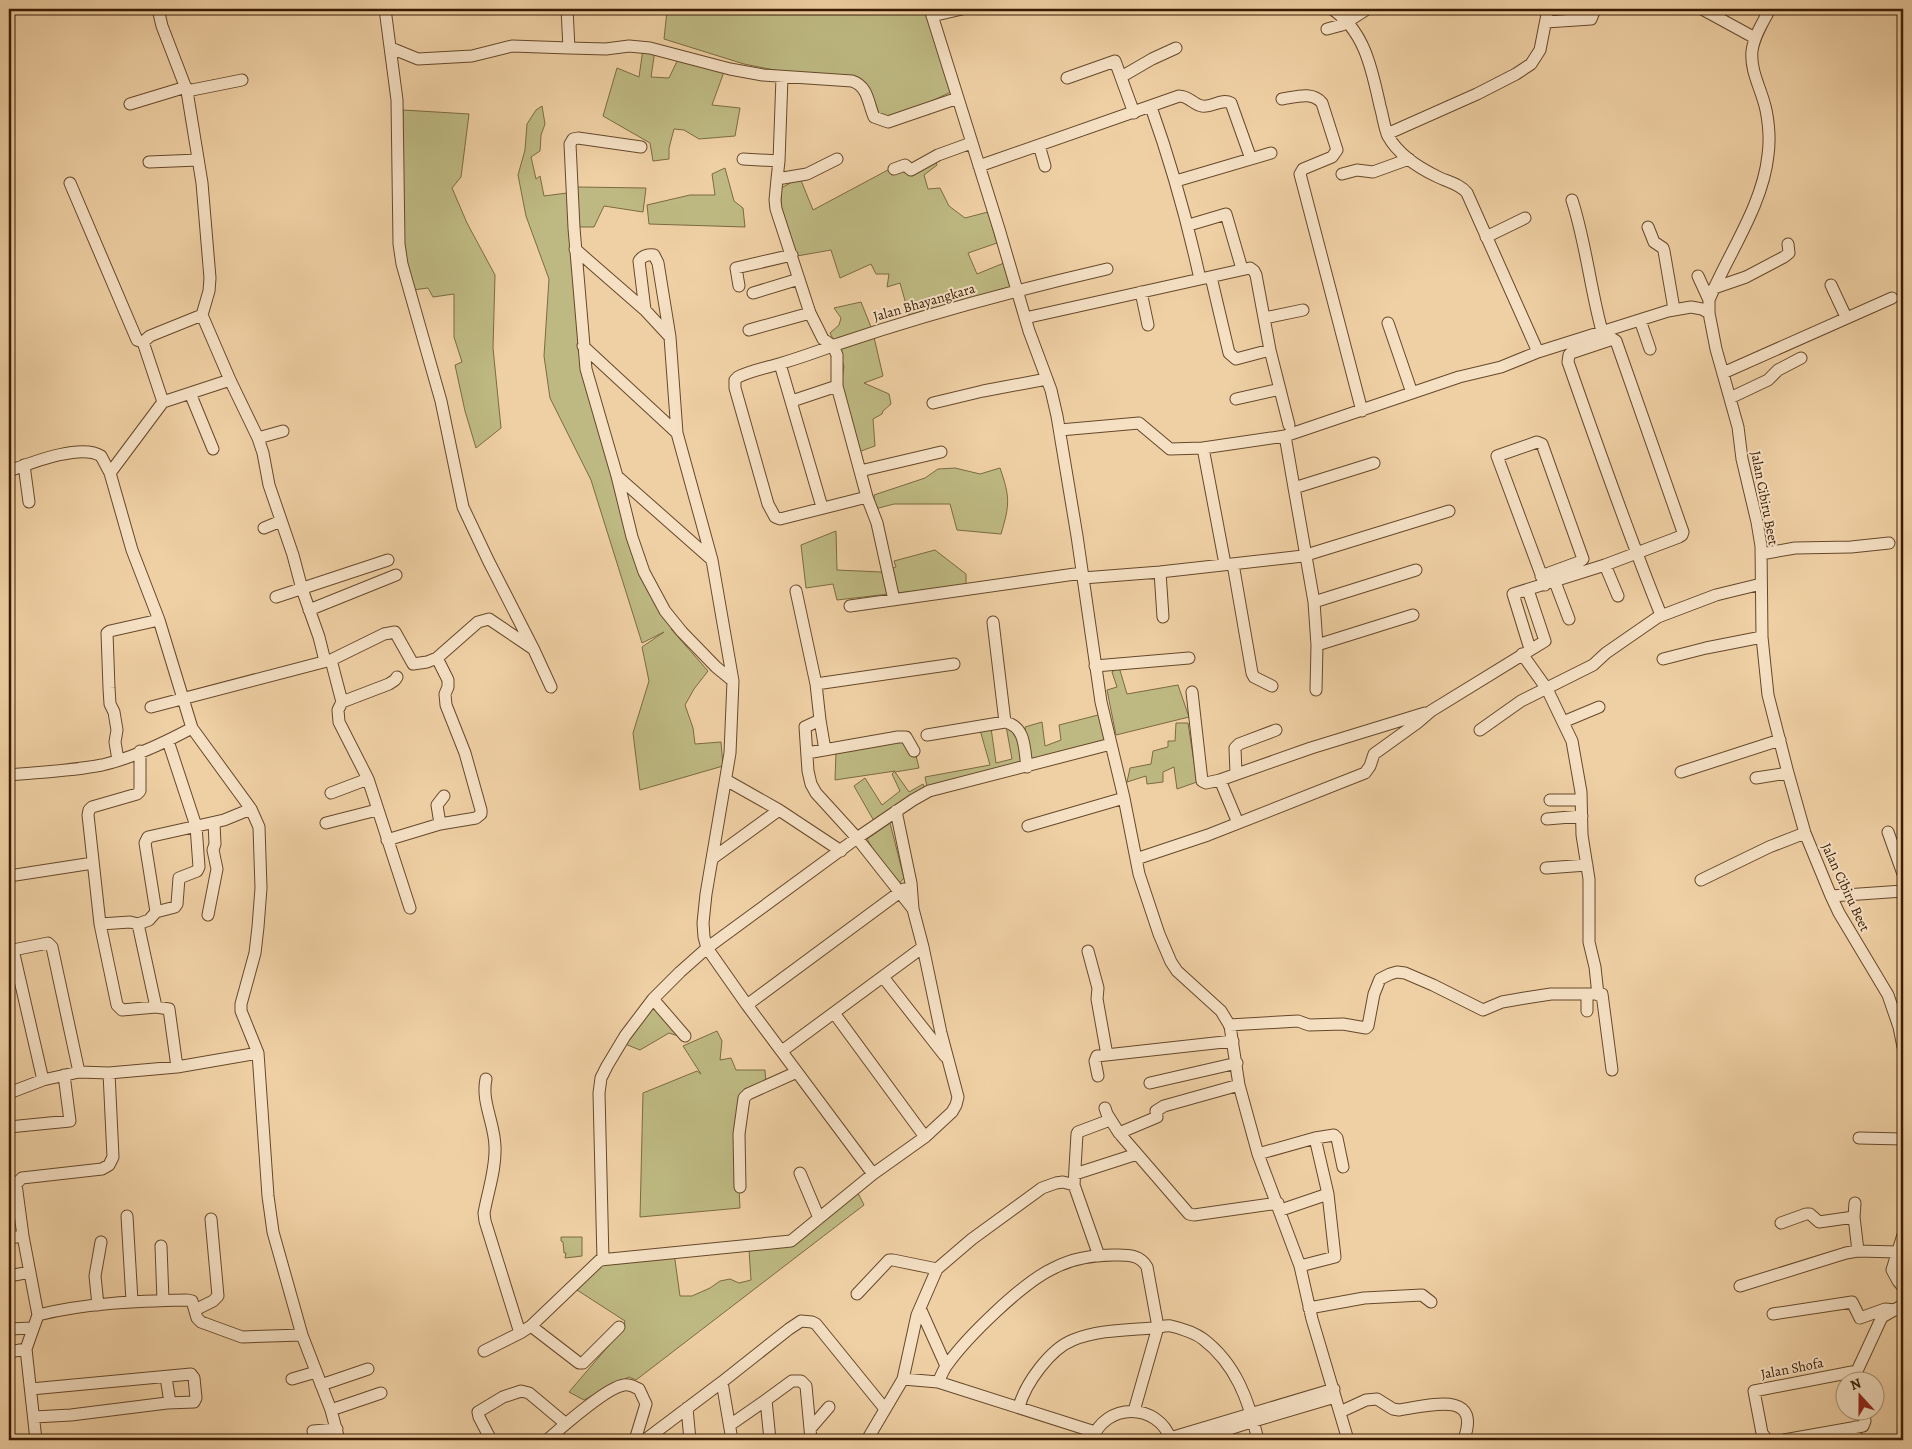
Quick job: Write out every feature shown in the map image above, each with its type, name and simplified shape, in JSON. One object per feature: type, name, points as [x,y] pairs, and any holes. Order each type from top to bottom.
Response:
[{"type":"street","points":[[158,9],[162,26],[187,89],[198,160],[210,278],[209,291],[202,314],[230,380],[258,438],[263,453],[269,486],[309,610],[342,702]]},
{"type":"street","points":[[385,9],[397,100],[402,264],[441,401],[464,507],[488,560],[551,686]]},
{"type":"street","points":[[567,9],[569,48]]},
{"type":"street","points":[[962,9],[931,12],[1047,380],[1060,430],[1101,702],[1124,798],[1136,859],[1159,934],[1171,962],[1182,976],[1221,1011],[1230,1025],[1239,1085],[1258,1154],[1300,1266],[1309,1308],[1348,1440]]},
{"type":"street","points":[[1332,9],[1356,32],[1365,51],[1387,134],[1395,146],[1410,159],[1437,176],[1463,187],[1538,352]]},
{"type":"street","points":[[1327,29],[1335,28],[1347,22],[1367,9]]},
{"type":"street","points":[[1387,134],[1477,94],[1531,64],[1540,50],[1548,9]]},
{"type":"street","points":[[1546,22],[1591,19],[1595,9]]},
{"type":"street","points":[[1702,9],[1755,38]]},
{"type":"street","name":"Jalan Cibiru Beet","points":[[1770,9],[1755,38],[1752,62],[1766,109],[1768,125],[1768,157],[1764,179],[1752,210],[1709,300],[1709,313],[1738,426],[1742,459],[1757,522],[1761,554],[1762,637],[1768,695],[1788,773],[1805,833],[1831,896],[1847,928],[1888,995],[1899,1027],[1903,1047]]},
{"type":"street","points":[[391,48],[418,59],[472,56],[512,46],[606,49],[629,46],[650,48],[730,69],[782,77],[814,78],[858,83],[867,95],[874,117],[888,122],[958,98]]},
{"type":"street","points":[[1121,77],[1176,48]]},
{"type":"street","points":[[1067,78],[1115,61],[1134,113]]},
{"type":"street","points":[[782,77],[776,208],[810,313],[823,339],[836,345],[838,363],[837,386],[866,497],[877,523],[894,600]]},
{"type":"street","points":[[130,104],[187,89],[242,80]]},
{"type":"street","points":[[1282,99],[1309,95],[1317,98],[1322,103],[1337,150],[1332,157],[1303,169],[1300,174],[1362,411]]},
{"type":"street","points":[[979,166],[1179,96],[1185,96],[1199,106],[1205,107],[1228,101],[1231,103],[1251,159]]},
{"type":"street","points":[[1151,106],[1226,343],[1232,356],[1236,359],[1270,350]]},
{"type":"street","points":[[641,147],[578,138],[573,139],[570,144],[575,249],[583,346],[591,388],[617,476],[632,537],[644,572],[656,594],[682,632],[716,667],[733,681]]},
{"type":"street","points":[[894,169],[905,165],[911,170],[938,155],[971,143]]},
{"type":"street","points":[[1039,145],[1045,166]]},
{"type":"street","points":[[1176,181],[1271,153]]},
{"type":"street","points":[[743,158],[778,161]]},
{"type":"street","points":[[777,179],[807,174],[837,159]]},
{"type":"street","points":[[1342,174],[1357,170],[1373,172],[1410,159]]},
{"type":"street","points":[[149,162],[198,160]]},
{"type":"street","points":[[70,183],[137,340],[143,342]]},
{"type":"street","points":[[1547,581],[1605,565],[1680,537],[1683,532],[1616,341],[1608,333],[1592,294],[1583,239],[1572,200]]},
{"type":"street","points":[[1189,225],[1226,214],[1242,269]]},
{"type":"street","points":[[1486,237],[1525,218]]},
{"type":"street","points":[[1648,227],[1654,242],[1663,248],[1664,251],[1674,309]]},
{"type":"street","points":[[1714,288],[1746,278],[1784,257],[1789,253],[1788,244]]},
{"type":"street","points":[[575,249],[645,310],[670,337]]},
{"type":"street","points":[[739,286],[736,268],[792,254]]},
{"type":"street","points":[[645,310],[639,261],[645,255],[654,255],[657,258],[660,270],[670,337],[677,433],[712,560],[733,681],[730,753],[706,894],[703,924],[704,937],[708,948],[747,1006],[873,1174]]},
{"type":"street","points":[[1026,318],[1250,268],[1254,271],[1270,350],[1289,425]]},
{"type":"street","name":"Jalan Bhayangkara","points":[[822,507],[787,518],[780,519],[775,517],[768,504],[752,452],[735,388],[735,380],[742,375],[880,330],[1018,290],[1107,270]]},
{"type":"street","points":[[1698,276],[1709,300]]},
{"type":"street","points":[[753,294],[799,279]]},
{"type":"street","points":[[1832,285],[1846,317]]},
{"type":"street","points":[[1141,292],[1148,325]]},
{"type":"street","points":[[1723,373],[1892,298]]},
{"type":"street","points":[[1659,610],[1612,491],[1568,358],[1571,353],[1608,333],[1674,309],[1692,307],[1709,313]]},
{"type":"street","points":[[1264,318],[1303,310]]},
{"type":"street","points":[[749,330],[810,313]]},
{"type":"street","points":[[143,342],[150,336],[202,314]]},
{"type":"street","points":[[1640,320],[1650,349]]},
{"type":"street","points":[[1388,323],[1412,393]]},
{"type":"street","points":[[1060,430],[1139,423],[1170,449],[1204,448],[1285,436],[1459,377],[1501,367],[1538,352],[1608,333]]},
{"type":"street","points":[[143,342],[163,402]]},
{"type":"street","points":[[583,346],[677,433]]},
{"type":"street","points":[[1730,398],[1768,380],[1778,370],[1801,358]]},
{"type":"street","points":[[780,364],[822,507],[866,497]]},
{"type":"street","points":[[110,473],[163,402],[230,380]]},
{"type":"street","points":[[933,403],[983,391],[1047,380]]},
{"type":"street","points":[[792,401],[837,386]]},
{"type":"street","points":[[1236,398],[1280,389]]},
{"type":"street","points":[[190,393],[213,449]]},
{"type":"street","points":[[258,438],[283,431]]},
{"type":"street","points":[[1285,436],[1314,602],[1317,645],[1316,690]]},
{"type":"street","points":[[1569,619],[1547,581],[1497,456],[1537,442],[1542,444],[1583,559],[1547,581],[1528,590],[1513,594],[1526,652],[1547,689],[1572,741],[1581,800],[1589,879],[1589,942],[1595,967],[1593,995],[1586,1011]]},
{"type":"street","points":[[1204,448],[1252,673],[1254,677],[1272,686]]},
{"type":"street","points":[[9,471],[52,457],[90,452],[101,456],[110,473],[132,550],[159,620],[192,728],[256,817],[260,837],[261,888],[255,953],[241,1004],[244,1019],[258,1053],[270,1213],[302,1335],[331,1410],[338,1435],[313,1430]]},
{"type":"street","points":[[860,471],[941,452]]},
{"type":"street","points":[[1294,488],[1374,463]]},
{"type":"street","points":[[24,465],[28,502]]},
{"type":"street","points":[[617,476],[712,560]]},
{"type":"street","points":[[850,606],[1083,575],[1160,572],[1307,555],[1449,511]]},
{"type":"street","points":[[264,528],[281,521]]},
{"type":"street","points":[[1761,554],[1796,548],[1851,547],[1889,543]]},
{"type":"street","points":[[276,597],[388,560]]},
{"type":"street","points":[[1605,565],[1618,596]]},
{"type":"street","points":[[1314,602],[1416,570]]},
{"type":"street","points":[[1160,572],[1163,617]]},
{"type":"street","points":[[309,610],[396,575]]},
{"type":"street","points":[[1480,730],[1521,701],[1593,665],[1606,653],[1658,617],[1716,595],[1761,584]]},
{"type":"street","points":[[1136,859],[1238,823],[1360,776],[1368,770],[1374,754],[1417,723],[1430,711],[1544,641],[1528,590]]},
{"type":"street","points":[[796,591],[816,684],[825,750]]},
{"type":"street","points":[[1317,645],[1414,615]]},
{"type":"street","points":[[150,707],[328,661],[392,632],[397,634],[412,664],[427,662],[436,658],[478,622],[489,619],[534,650]]},
{"type":"street","points":[[118,760],[115,742],[116,721],[110,704],[108,634],[110,631],[159,620]]},
{"type":"street","points":[[993,622],[1004,722]]},
{"type":"street","points":[[1663,659],[1762,637]]},
{"type":"street","points":[[387,840],[440,824],[476,818],[481,814],[482,810],[463,747],[446,705],[448,680],[436,658]]},
{"type":"street","points":[[1095,666],[1190,658]]},
{"type":"street","points":[[816,684],[954,664]]},
{"type":"street","points":[[397,677],[389,684],[342,702],[338,710],[339,722],[368,779],[410,908]]},
{"type":"street","points":[[1192,692],[1202,781],[1206,783],[1430,711]]},
{"type":"street","points":[[1564,722],[1599,708]]},
{"type":"street","points":[[820,720],[805,727],[809,778],[813,789],[857,838],[913,909]]},
{"type":"street","points":[[927,735],[1004,722],[1014,724],[1020,732],[1027,767]]},
{"type":"street","points":[[9,776],[83,768],[118,760],[168,741],[192,728]]},
{"type":"street","points":[[1236,773],[1235,748],[1239,744],[1276,730]]},
{"type":"street","points":[[807,753],[906,737],[914,751]]},
{"type":"street","points":[[1681,772],[1780,740]]},
{"type":"street","points":[[100,924],[130,922],[138,924],[149,920],[156,912],[176,907],[179,878],[196,871],[198,868],[196,826],[168,741]]},
{"type":"street","points":[[603,1260],[598,1093],[601,1078],[625,1036],[653,999],[708,948],[840,850],[896,811],[929,791],[1110,744]]},
{"type":"street","points":[[140,751],[140,791],[138,794],[92,807],[89,810],[100,924],[119,1008],[126,1010],[156,1007],[169,1009],[177,1067]]},
{"type":"street","points":[[1756,778],[1788,773]]},
{"type":"street","points":[[331,792],[368,779]]},
{"type":"street","points":[[726,780],[779,810],[840,850]]},
{"type":"street","points":[[1220,780],[1238,823]]},
{"type":"street","points":[[440,824],[437,805],[444,796]]},
{"type":"street","points":[[1028,826],[1124,798]]},
{"type":"street","points":[[1550,800],[1581,800]]},
{"type":"street","points":[[156,912],[149,875],[146,840],[152,836],[214,823],[251,809]]},
{"type":"street","points":[[326,823],[378,810]]},
{"type":"street","points":[[713,858],[779,810]]},
{"type":"street","points":[[484,1351],[531,1326],[594,1265],[603,1260],[787,1243],[796,1238],[873,1174],[925,1137],[946,1119],[956,1105],[958,1097],[947,1058],[924,947],[913,909],[912,883],[896,811]]},
{"type":"street","points":[[1547,819],[1582,816]]},
{"type":"street","points":[[208,915],[217,869],[213,850],[215,844],[214,823]]},
{"type":"street","points":[[1888,832],[1903,874]]},
{"type":"street","points":[[1701,880],[1769,847],[1805,833]]},
{"type":"street","points":[[9,876],[93,863]]},
{"type":"street","points":[[1546,868],[1587,865]]},
{"type":"street","points":[[747,1006],[912,883]]},
{"type":"street","points":[[1831,896],[1903,891]]},
{"type":"street","points":[[138,924],[156,1007]]},
{"type":"street","points":[[43,1080],[11,951],[48,943],[52,947],[79,1072]]},
{"type":"street","points":[[782,1051],[924,947]]},
{"type":"street","points":[[1088,951],[1098,988],[1107,1056]]},
{"type":"street","points":[[1230,1025],[1298,1021],[1309,1025],[1343,1024],[1366,1028],[1374,994],[1380,979],[1397,972],[1405,973],[1434,985],[1483,1010],[1502,1002],[1551,994],[1602,994],[1612,1070]]},
{"type":"street","points":[[883,977],[947,1058]]},
{"type":"street","points":[[653,999],[685,1036]]},
{"type":"street","points":[[834,1012],[925,1137]]},
{"type":"street","points":[[1098,1076],[1095,1058],[1233,1041]]},
{"type":"street","points":[[9,1093],[43,1080],[79,1072],[109,1073],[177,1067],[258,1053]]},
{"type":"street","points":[[1150,1083],[1237,1063]]},
{"type":"street","points":[[740,1187],[739,1134],[744,1098],[748,1094],[797,1072]]},
{"type":"street","points":[[36,1440],[26,1349],[38,1315],[23,1236],[14,1214],[16,1184],[19,1180],[102,1169],[111,1162],[112,1128],[109,1073]]},
{"type":"street","points":[[9,1127],[70,1121],[64,1075]]},
{"type":"street","points":[[486,1079],[484,1098],[492,1122],[495,1147],[484,1213],[520,1333]]},
{"type":"street","points":[[1119,1134],[1157,1117],[1156,1112],[1164,1106],[1239,1085]]},
{"type":"street","points":[[1105,1108],[1119,1134],[1189,1214],[1279,1206],[1328,1194]]},
{"type":"street","points":[[1099,1256],[1074,1180],[1076,1134],[1110,1120]]},
{"type":"street","points":[[1258,1154],[1315,1138],[1336,1135],[1343,1167]]},
{"type":"street","points":[[1300,1266],[1335,1257],[1328,1194],[1315,1138]]},
{"type":"street","points":[[1859,1138],[1903,1139]]},
{"type":"street","points":[[867,1440],[903,1380],[920,1308],[937,1269],[972,1239],[1042,1188],[1074,1180],[1137,1154]]},
{"type":"street","points":[[800,1173],[819,1218]]},
{"type":"street","points":[[1855,1203],[1854,1217],[1858,1251]]},
{"type":"street","points":[[1781,1224],[1806,1214],[1810,1214],[1819,1222],[1854,1217]]},
{"type":"street","points":[[127,1216],[132,1301]]},
{"type":"street","points":[[195,1310],[213,1302],[218,1296],[211,1219]]},
{"type":"street","points":[[1903,1235],[1892,1270],[1903,1287]]},
{"type":"street","points":[[9,1238],[23,1236]]},
{"type":"street","points":[[98,1305],[95,1276],[101,1242]]},
{"type":"street","points":[[160,1246],[164,1300]]},
{"type":"street","points":[[1740,1286],[1846,1253],[1858,1251],[1897,1252]]},
{"type":"street","points":[[938,1382],[946,1366],[970,1337],[1039,1276],[1065,1263],[1099,1256],[1121,1255],[1138,1257],[1143,1260],[1147,1267],[1158,1328],[1134,1411]]},
{"type":"street","points":[[857,1294],[888,1260],[937,1269]]},
{"type":"street","points":[[9,1276],[30,1272]]},
{"type":"street","points":[[1309,1308],[1364,1298],[1399,1295],[1422,1295],[1430,1302]]},
{"type":"street","points":[[38,1315],[54,1310],[132,1301],[189,1300],[192,1301],[201,1322],[238,1336],[302,1335]]},
{"type":"street","points":[[1773,1314],[1852,1302],[1860,1318],[1885,1309],[1899,1308]]},
{"type":"street","points":[[920,1308],[946,1366]]},
{"type":"street","points":[[1860,1372],[1882,1317],[1899,1308]]},
{"type":"street","points":[[650,1438],[789,1328],[802,1321],[812,1322],[885,1409]]},
{"type":"street","points":[[531,1326],[579,1364],[583,1363],[619,1327]]},
{"type":"street","points":[[1018,1407],[1022,1395],[1040,1367],[1059,1348],[1072,1340],[1093,1334],[1169,1326],[1201,1337],[1235,1373],[1252,1417],[1258,1440]]},
{"type":"street","points":[[9,1329],[32,1328]]},
{"type":"street","points":[[9,1352],[26,1349]]},
{"type":"street","points":[[321,1385],[368,1370]]},
{"type":"street","points":[[292,1379],[316,1372]]},
{"type":"street","points":[[31,1389],[191,1374],[194,1378],[195,1401],[34,1417]]},
{"type":"street","points":[[166,1377],[170,1403]]},
{"type":"street","name":"Jalan Shofa","points":[[1767,1440],[1762,1433],[1754,1391],[1834,1379]]},
{"type":"street","points":[[730,1425],[792,1381],[800,1380],[806,1386],[810,1435]]},
{"type":"street","points":[[903,1380],[938,1382],[1018,1407],[1094,1436],[1109,1417],[1121,1412],[1134,1411],[1152,1416],[1166,1429],[1170,1439],[1335,1393]]},
{"type":"street","points":[[722,1382],[732,1440]]},
{"type":"street","points":[[547,1440],[616,1388],[626,1385],[639,1389],[646,1404],[635,1440]]},
{"type":"street","points":[[491,1440],[478,1417],[478,1412],[511,1393],[521,1391],[529,1393],[566,1424]]},
{"type":"street","points":[[331,1410],[381,1393]]},
{"type":"street","points":[[1340,1412],[1366,1400],[1377,1399],[1393,1409],[1400,1410],[1446,1404],[1458,1405],[1464,1410],[1468,1420],[1468,1428],[1464,1440]]},
{"type":"street","points":[[766,1400],[770,1440]]},
{"type":"street","points":[[810,1435],[830,1407]]},
{"type":"street","points":[[687,1408],[690,1440]]},
{"type":"street","points":[[1195,1440],[1252,1417]]},
{"type":"street","points":[[1784,1440],[1862,1426],[1864,1422]]},
{"type":"street","points":[[1855,1427],[1856,1440]]},
{"type":"shaded area","points":[[627,9],[931,9],[955,90],[896,118],[882,120],[864,88],[744,64],[664,39],[667,11]]},
{"type":"shaded area","points":[[643,49],[655,50],[651,77],[669,78],[680,55],[725,69],[712,105],[740,108],[735,136],[699,139],[684,130],[674,129],[669,148],[669,159],[653,161],[650,143],[603,116],[617,68],[639,77]]},
{"type":"shaded area","points":[[542,106],[545,124],[541,135],[540,151],[531,157],[536,179],[540,176],[544,196],[567,193],[590,388],[641,563],[675,627],[671,629],[708,671],[694,689],[685,705],[693,728],[695,744],[721,742],[723,766],[640,790],[633,733],[649,681],[642,647],[664,632],[642,643],[591,480],[550,398],[544,356],[549,279],[526,216],[518,175],[525,150],[527,124],[536,110]]},
{"type":"shaded area","points":[[403,110],[469,114],[461,177],[452,188],[467,223],[495,275],[493,348],[501,428],[476,448],[465,411],[455,365],[462,362],[454,337],[454,294],[433,297],[428,288],[413,290],[401,253]]},
{"type":"shaded area","points":[[934,157],[937,165],[924,175],[928,189],[940,188],[949,206],[965,218],[988,212],[997,243],[968,253],[977,274],[1004,263],[1013,286],[909,315],[900,283],[887,287],[889,274],[876,274],[871,264],[840,278],[831,250],[797,256],[781,206],[781,188],[800,178],[813,210],[901,163],[912,170]]},
{"type":"shaded area","points":[[725,168],[734,201],[743,208],[745,227],[649,224],[647,205],[690,195],[715,195],[712,174]]},
{"type":"shaded area","points":[[577,187],[646,188],[643,212],[604,206],[594,227],[579,227]]},
{"type":"shaded area","points":[[861,302],[871,327],[834,341],[830,333],[839,325],[841,318],[834,308]]},
{"type":"shaded area","points":[[873,333],[883,376],[864,383],[889,394],[891,404],[882,414],[873,419],[875,446],[858,452],[841,386],[844,366],[838,350]]},
{"type":"shaded area","points":[[955,468],[980,474],[1000,468],[1006,486],[1008,501],[1001,534],[957,530],[950,504],[894,504],[875,509],[874,495],[925,478],[938,469]]},
{"type":"shaded area","points":[[836,531],[837,570],[881,572],[896,567],[894,561],[935,550],[966,574],[966,585],[837,600],[833,584],[806,588],[801,545]]},
{"type":"shaded area","points":[[1119,667],[1127,694],[1178,685],[1189,717],[1116,735],[1107,690],[1117,687],[1112,672]]},
{"type":"shaded area","points":[[1106,713],[1112,740],[1030,761],[1025,727],[1042,722],[1045,746],[1061,740],[1059,725]]},
{"type":"shaded area","points":[[1176,723],[1188,723],[1197,782],[1177,789],[1174,767],[1163,772],[1163,782],[1147,784],[1146,776],[1127,782],[1130,768],[1151,764],[1153,751],[1168,747],[1168,741],[1175,741]]},
{"type":"shaded area","points":[[1006,726],[1014,726],[1023,765],[927,787],[925,777],[990,765],[980,730],[991,728],[996,763],[1012,759]]},
{"type":"shaded area","points":[[911,734],[919,768],[895,772],[909,792],[923,784],[925,789],[874,821],[854,786],[865,778],[882,805],[900,791],[892,774],[895,771],[835,780],[836,752]]},
{"type":"shaded area","points":[[890,823],[904,878],[896,887],[867,839]]},
{"type":"shaded area","points":[[652,1003],[678,1036],[669,1033],[640,1050],[625,1044]]},
{"type":"shaded area","points":[[717,1031],[722,1041],[720,1060],[731,1058],[736,1070],[765,1070],[766,1083],[740,1099],[736,1132],[740,1208],[640,1217],[643,1093],[697,1071],[701,1074],[683,1046]]},
{"type":"shaded area","points":[[857,1191],[864,1205],[636,1380],[629,1377],[584,1400],[569,1392],[623,1329],[625,1321],[577,1290],[603,1260],[674,1253],[680,1296],[692,1296],[720,1281],[730,1279],[739,1283],[751,1280],[749,1250],[787,1247]]},
{"type":"shaded area","points":[[561,1237],[582,1237],[582,1256],[565,1258],[566,1253],[564,1253]]}]
